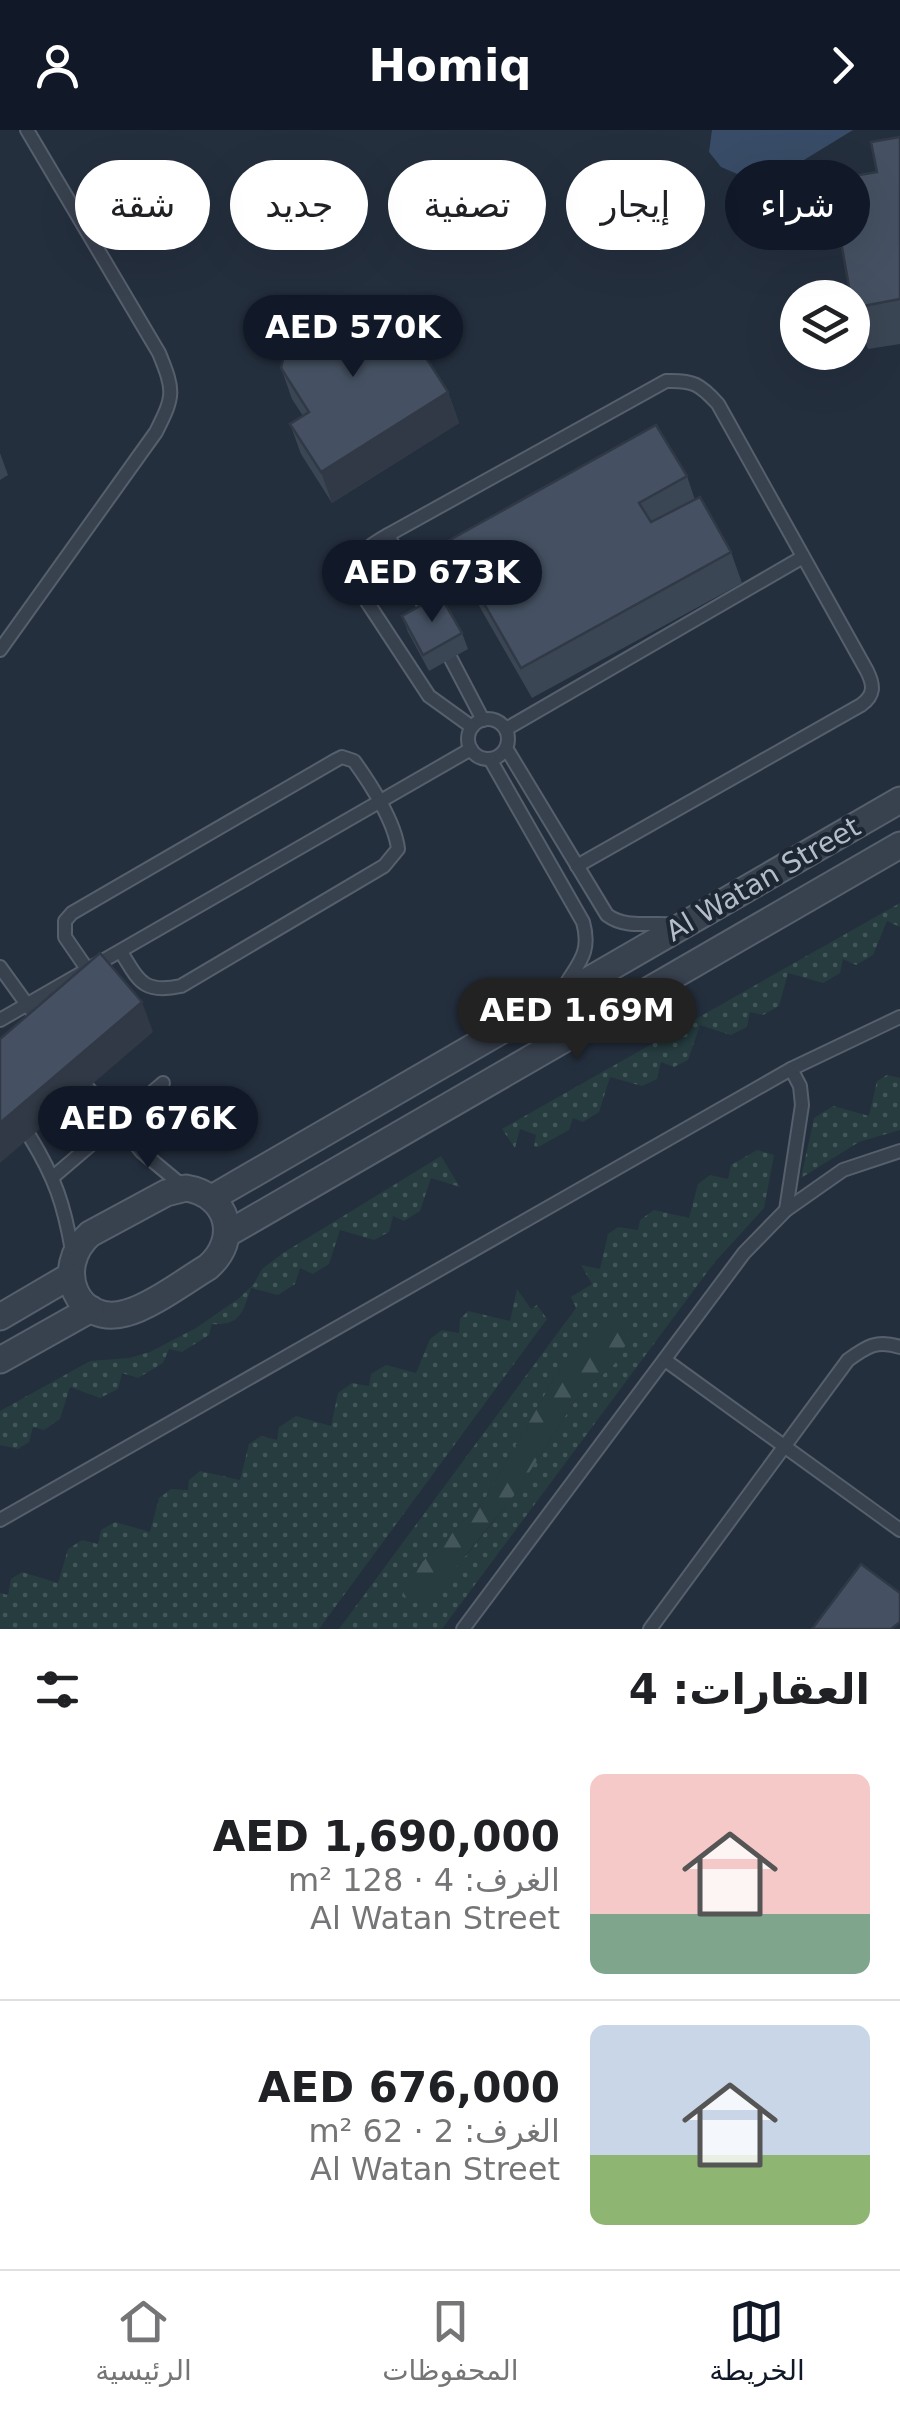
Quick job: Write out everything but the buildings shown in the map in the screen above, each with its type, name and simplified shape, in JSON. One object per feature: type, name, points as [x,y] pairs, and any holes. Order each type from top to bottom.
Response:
[{"type":"street","name":"Al Watan Street","points":[[212,1198],[900,800]]},
{"type":"street","name":"Al Watan Street","points":[[227,1234],[900,845]]},
{"type":"street","points":[[0,1317],[72,1265],[90,1234],[166,1192],[186,1188],[204,1193],[224,1214],[227,1234],[222,1253],[208,1268],[137,1309],[113,1315],[91,1309],[77,1295],[72,1265]]},
{"type":"street","points":[[0,1360],[91,1309]]},
{"type":"lane","points":[[0,650],[156,432],[170,404],[170,379],[159,353],[27,130]]},
{"type":"lane","points":[[478,724],[468,738],[471,749],[479,757],[490,759],[502,754],[508,742],[506,730],[496,721],[478,724],[429,696],[360,591],[355,567],[361,554],[388,535],[666,381],[689,380],[706,390],[718,404],[804,558],[872,682],[872,692],[869,699],[576,866]]},
{"type":"lane","points":[[388,535],[431,619]]},
{"type":"lane","points":[[506,730],[804,558]]},
{"type":"lane","points":[[452,658],[478,724]]},
{"type":"lane","points":[[506,748],[601,908],[614,920],[630,925],[682,926]]},
{"type":"lane","points":[[0,1020],[471,749]]},
{"type":"lane","points":[[490,759],[583,922],[585,951],[560,997]]},
{"type":"lane","points":[[87,970],[65,937],[65,921],[72,913],[336,760],[354,761],[396,838],[398,849],[384,866],[181,986],[155,989],[143,983],[121,952]]},
{"type":"lane","points":[[0,967],[38,1021]]},
{"type":"lane","points":[[0,1520],[791,1069],[900,1017]]},
{"type":"lane","points":[[786,1210],[802,1105],[800,1086],[791,1069]]},
{"type":"lane","points":[[53,1177],[164,1082]]},
{"type":"lane","points":[[88,1088],[142,1152],[186,1188]]},
{"type":"lane","points":[[30,1138],[62,1201],[72,1265]]},
{"type":"lane","points":[[464,1629],[744,1252],[786,1210],[843,1170],[900,1151]]},
{"type":"lane","points":[[650,1629],[848,1360],[876,1342],[900,1347]]},
{"type":"lane","points":[[665,1360],[900,1530]]},
{"type":"green space","points":[[900,903],[900,927],[887,921],[873,955],[856,965],[843,959],[840,973],[823,983],[788,973],[779,1006],[763,1015],[750,1012],[747,1027],[731,1035],[700,1025],[688,1060],[674,1067],[661,1062],[657,1079],[642,1086],[610,1077],[599,1112],[583,1122],[573,1118],[569,1130],[538,1147],[534,1146],[536,1135],[520,1129],[515,1148],[502,1129]]},
{"type":"green space","points":[[887,1075],[900,1078],[900,1130],[859,1142],[801,1178],[814,1118],[833,1106],[869,1116],[877,1081]]},
{"type":"green space","points":[[757,1150],[774,1155],[764,1208],[714,1263],[442,1629],[339,1629],[576,1308],[571,1297],[592,1284],[581,1265],[600,1269],[608,1234],[618,1227],[638,1230],[640,1220],[654,1210],[689,1218],[698,1184],[710,1175],[728,1179],[731,1165]],"holes":[[[615,1363],[575,1401],[516,1493],[466,1556],[409,1575],[483,1502],[562,1365]]]},
{"type":"green space","points":[[441,1156],[460,1187],[431,1178],[420,1211],[404,1221],[393,1216],[389,1232],[374,1240],[340,1230],[329,1264],[313,1274],[300,1268],[295,1284],[278,1295],[251,1288],[235,1320],[212,1324],[209,1335],[182,1352],[169,1349],[163,1363],[138,1378],[122,1373],[118,1389],[100,1398],[70,1387],[60,1419],[44,1430],[33,1427],[29,1442],[18,1449],[0,1445],[0,1411],[90,1361],[150,1352],[196,1328],[238,1299],[254,1284],[262,1269],[283,1253]]},
{"type":"green space","points":[[517,1289],[531,1309],[537,1305],[547,1319],[319,1629],[0,1629],[0,1593],[8,1595],[11,1579],[22,1572],[58,1583],[68,1549],[82,1540],[98,1544],[101,1530],[115,1522],[150,1532],[159,1498],[171,1489],[188,1490],[189,1480],[200,1471],[240,1480],[249,1444],[261,1436],[277,1440],[279,1427],[296,1416],[331,1426],[338,1393],[352,1383],[369,1386],[371,1374],[386,1365],[416,1373],[430,1339],[442,1330],[459,1333],[460,1319],[468,1311],[510,1321]]},
{"type":"green space","points":[[617,1315],[627,1323],[628,1341],[615,1363],[575,1401],[516,1493],[432,1597],[411,1604],[402,1596],[409,1575],[483,1502],[562,1365],[597,1326]]},
{"type":"water","points":[[712,130],[853,130],[804,160],[725,160],[725,169],[709,152]]}]
